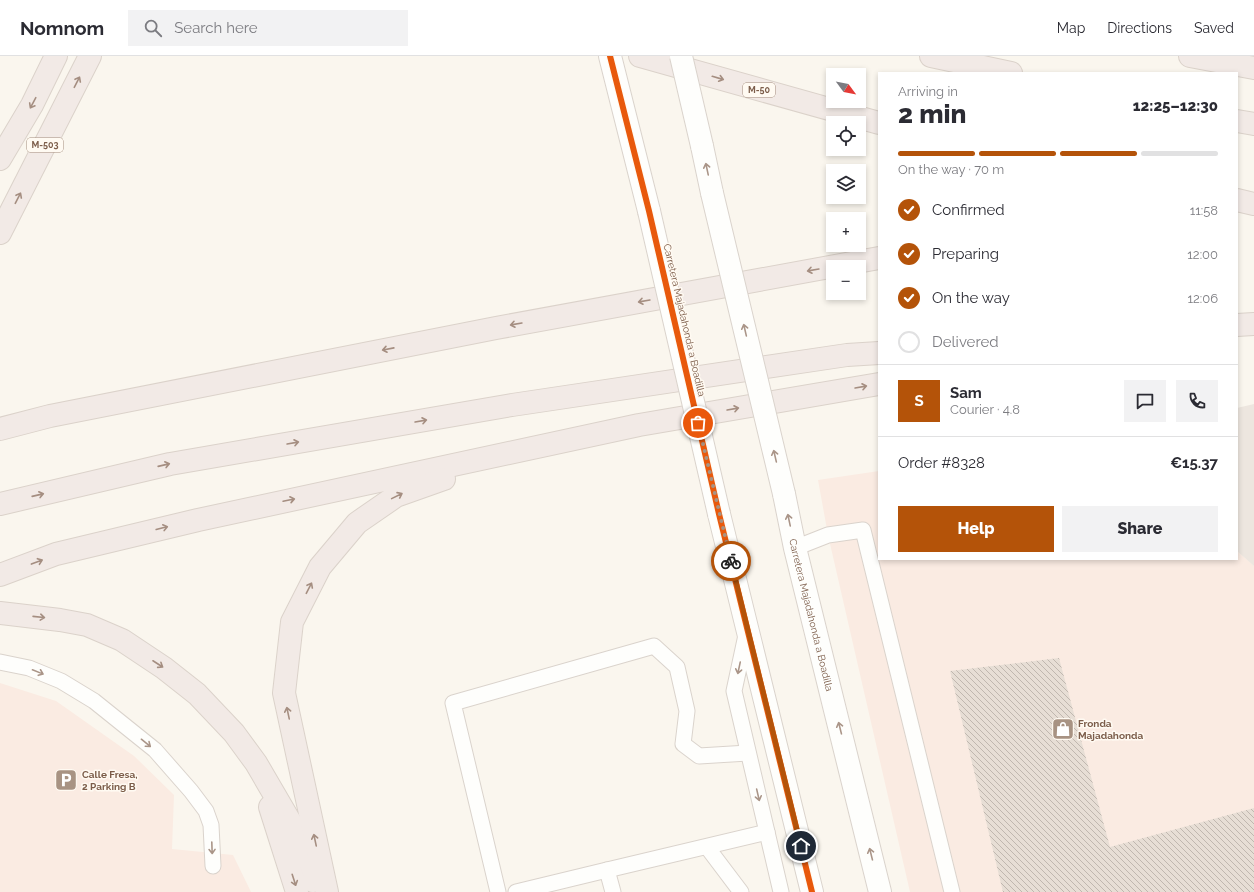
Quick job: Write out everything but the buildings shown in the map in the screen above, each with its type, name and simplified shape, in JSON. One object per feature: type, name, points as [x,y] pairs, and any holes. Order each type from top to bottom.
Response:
[{"type":"highway","name":"M-503","points":[[0,159],[32,105],[56,56]]},
{"type":"highway","name":"M-503","points":[[0,233],[90,56]]},
{"type":"highway","name":"M-50","points":[[640,56],[878,123]]},
{"type":"highway","points":[[931,56],[1006,72]]},
{"type":"highway","points":[[1190,56],[1254,68]]},
{"type":"highway","points":[[1238,121],[1254,124]]},
{"type":"highway","points":[[1238,200],[1254,204]]},
{"type":"highway","points":[[0,429],[50,416],[496,328],[878,258]]},
{"type":"highway","points":[[1238,325],[1254,324]]},
{"type":"highway","points":[[0,504],[170,464],[512,405],[847,355],[878,353]]},
{"type":"highway","points":[[0,575],[56,554],[198,520],[639,425],[878,384]]},
{"type":"highway","points":[[326,892],[284,693],[292,622],[320,567],[357,523],[396,496],[434,482],[639,425]]},
{"type":"highway","points":[[0,613],[60,620],[87,625],[122,640],[164,668],[197,694],[234,732],[256,762],[291,823],[317,892]]},
{"type":"highway","points":[[256,762],[297,892]]},
{"type":"street","name":"Carretera Majadahonda a Boadilla","points":[[610,56],[649,211],[719,514],[812,892]]},
{"type":"street","name":"Carretera Majadahonda a Boadilla","points":[[681,56],[784,494],[795,548],[880,892]]},
{"type":"lane","points":[[795,548],[828,535],[863,530],[952,892]]},
{"type":"lane","points":[[748,630],[734,692],[781,892]]},
{"type":"lane","points":[[498,892],[453,703],[654,646],[677,667],[687,711],[682,744],[699,756],[748,753]]},
{"type":"lane","points":[[0,662],[29,668],[61,681],[94,701],[156,750],[206,811],[211,825],[213,866]]},
{"type":"lane","points":[[516,892],[767,832]]},
{"type":"lane","points":[[707,846],[741,892]]},
{"type":"lane","points":[[607,870],[613,892]]},
{"type":"shaded area","points":[[1254,404],[1254,566],[1238,552],[1238,408]]},
{"type":"shaded area","name":"Fronda Majadahonda","points":[[878,471],[878,560],[1238,560],[1238,552],[1254,566],[1254,892],[910,892],[828,535],[818,480]]},
{"type":"shaded area","points":[[0,683],[56,701],[134,756],[174,795],[172,849],[233,855],[251,892],[0,892]]},
{"type":"cycle path","points":[[610,56],[649,211],[719,514],[812,892]]},
{"type":"way so far","points":[[698,423],[731,561]]},
{"type":"place","name":"Fronda Majadahonda","points":[[1063,729]]},
{"type":"place","name":"Calle Fresa, 2 Parking B","points":[[66,780]]},
{"type":"route","points":[[731,561],[801,846]]}]
